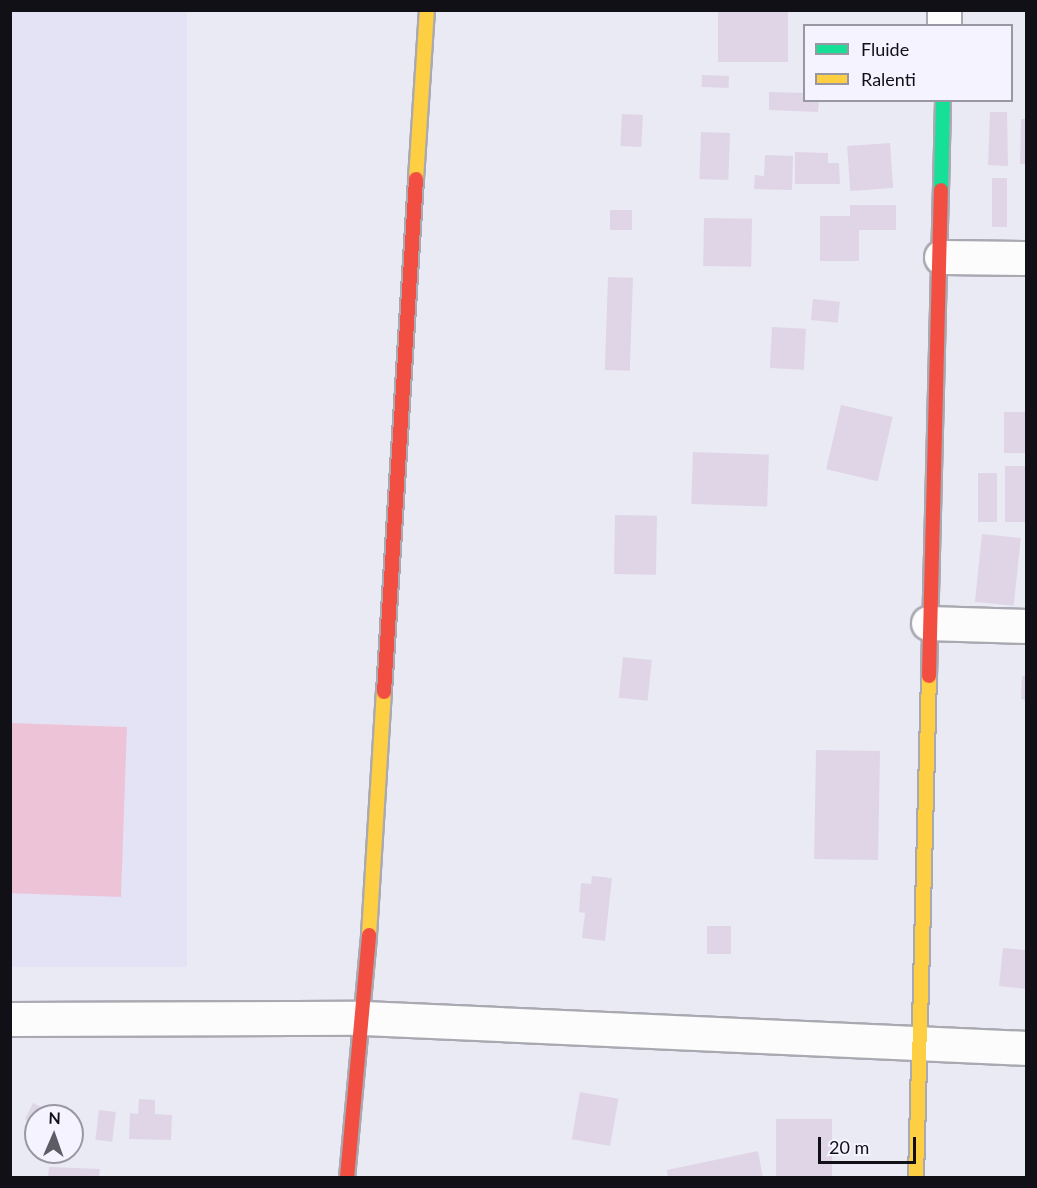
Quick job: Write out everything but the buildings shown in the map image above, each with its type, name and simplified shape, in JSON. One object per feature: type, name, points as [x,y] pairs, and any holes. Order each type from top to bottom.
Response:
[{"type":"street","points":[[347,1178],[364,1018],[427,10]]},
{"type":"street","points":[[916,1178],[928,623],[941,257],[943,102]]},
{"type":"street","points":[[941,257],[1026,258]]},
{"type":"street","points":[[928,623],[1026,626]]},
{"type":"street","points":[[10,1019],[364,1018],[918,1045],[1026,1048]]},
{"type":"shaded area","points":[[10,11],[187,11],[187,967],[10,967]]},
{"type":"shaded area","points":[[11,723],[127,727],[121,897],[10,893]]},
{"type":"traffic: fast","points":[[941,190],[943,102]]},
{"type":"traffic: slow","points":[[416,179],[427,10]]},
{"type":"traffic: slow","points":[[916,1178],[929,676]]},
{"type":"traffic: slow","points":[[369,935],[384,692]]},
{"type":"traffic: jam","points":[[384,692],[416,179]]},
{"type":"traffic: jam","points":[[929,676],[941,190]]},
{"type":"traffic: jam","points":[[347,1178],[369,935]]}]
